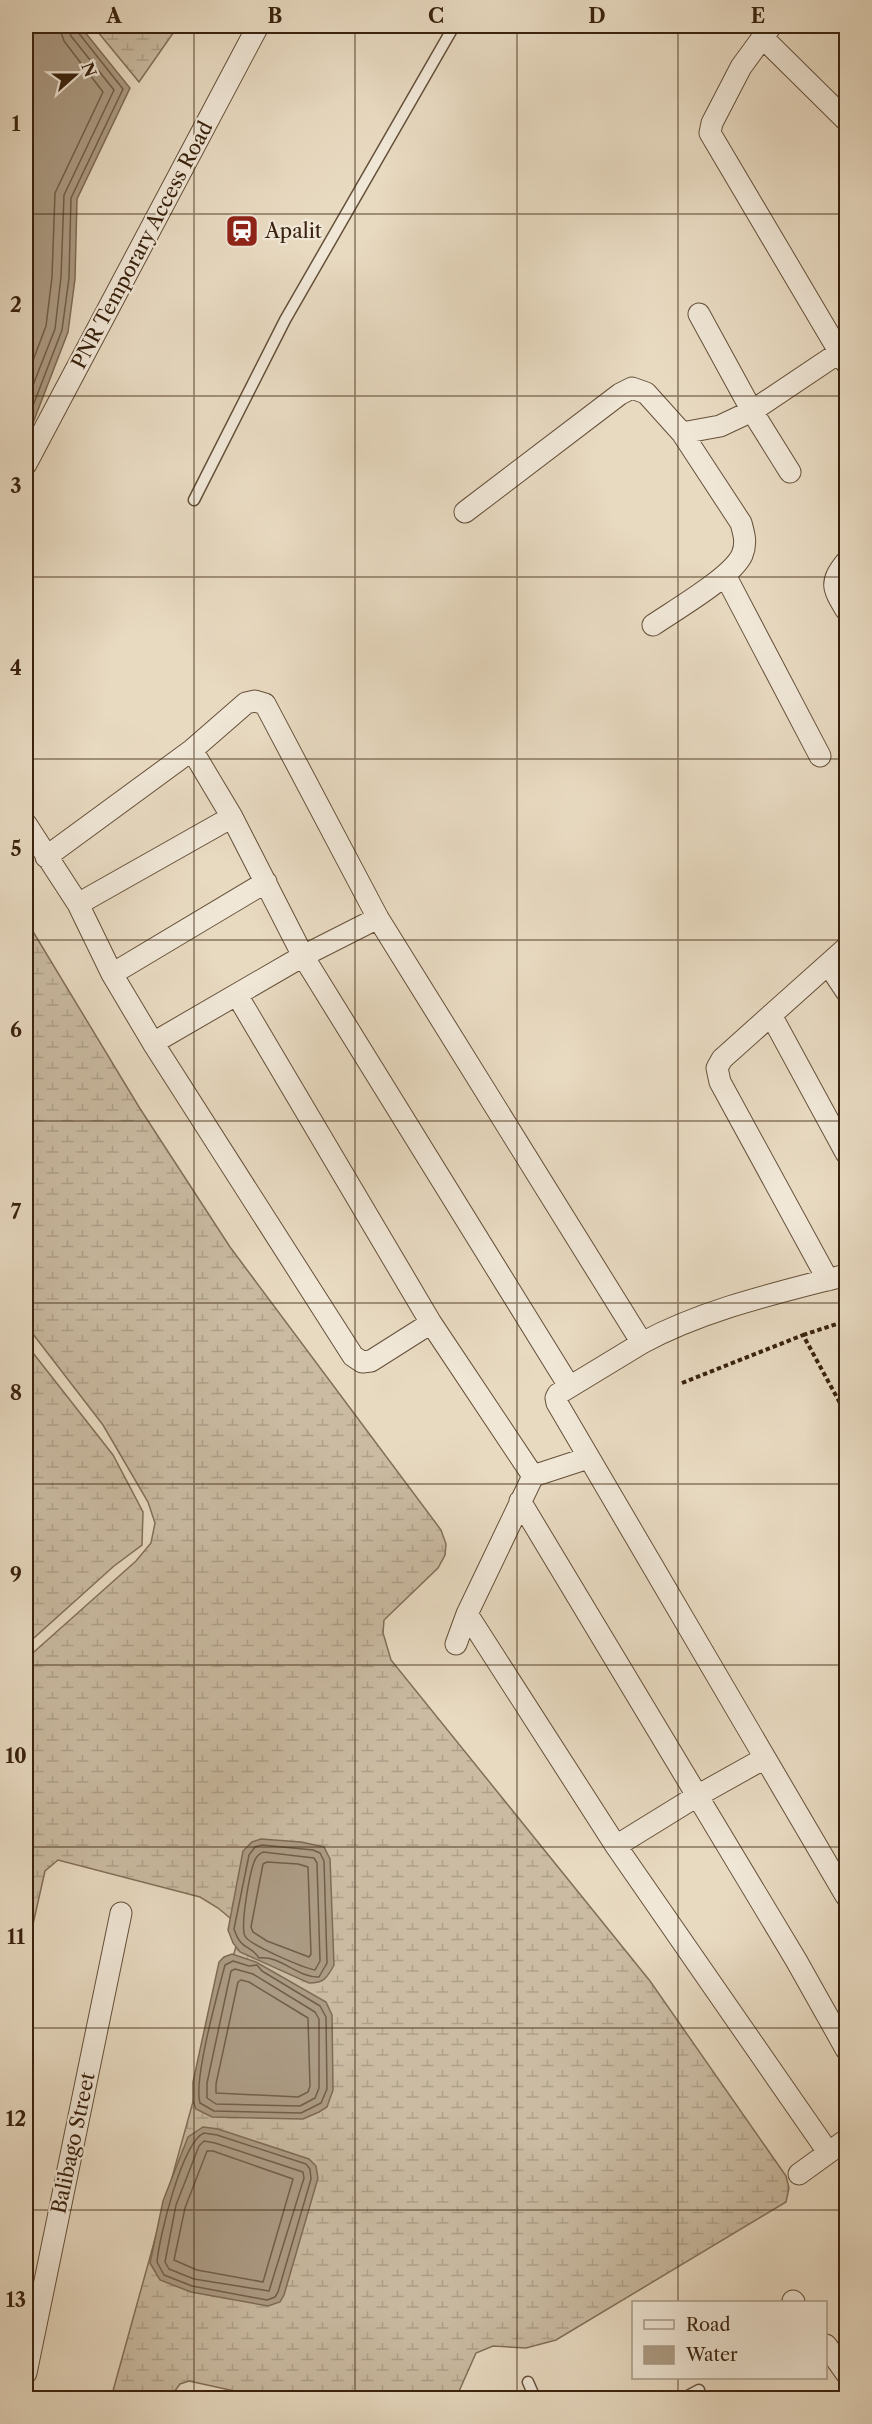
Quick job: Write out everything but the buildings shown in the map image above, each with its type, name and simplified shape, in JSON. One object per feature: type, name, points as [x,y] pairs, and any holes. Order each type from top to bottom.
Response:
[{"type":"street","name":"PNR Temporary Access Road","points":[[26,464],[258,26]]},
{"type":"street","points":[[682,433],[720,426],[752,411],[844,355],[710,133],[712,123],[741,67],[767,32],[846,120]]},
{"type":"street","points":[[699,314],[752,411],[790,472]]},
{"type":"street","points":[[465,512],[620,394],[632,388],[646,393],[682,433],[741,523],[746,539],[741,556],[726,575],[653,625]]},
{"type":"street","points":[[846,562],[835,576],[834,589],[846,610]]},
{"type":"street","points":[[726,575],[820,756]]},
{"type":"street","points":[[46,857],[192,750],[246,703],[255,701],[265,704],[378,918],[642,1343]]},
{"type":"street","points":[[192,750],[232,817],[303,956],[569,1386]]},
{"type":"street","points":[[78,904],[232,817]]},
{"type":"street","points":[[26,824],[78,904],[112,974],[153,1043],[353,1356],[362,1362],[371,1361],[431,1323]]},
{"type":"street","points":[[112,974],[266,882]]},
{"type":"street","points":[[153,1043],[303,956],[378,918]]},
{"type":"street","points":[[846,948],[722,1059],[717,1068],[720,1082],[837,1277],[710,1312],[671,1327],[569,1386],[556,1398],[588,1458],[846,1896]]},
{"type":"street","points":[[828,964],[846,991]]},
{"type":"street","points":[[237,995],[431,1323],[533,1476]]},
{"type":"street","points":[[771,1016],[846,1153]]},
{"type":"street","points":[[456,1644],[467,1614],[533,1476],[588,1458]]},
{"type":"street","points":[[520,1501],[796,1960],[846,2049]]},
{"type":"street","points":[[467,1614],[616,1846],[828,2152]]},
{"type":"street","points":[[616,1846],[696,1796],[765,1758]]},
{"type":"street","name":"Balibago Street","points":[[26,2373],[121,1913]]},
{"type":"street","points":[[799,2174],[846,2140]]},
{"type":"street","points":[[827,2348],[846,2373]]},
{"type":"lane","points":[[194,500],[285,320],[454,26]]},
{"type":"lane","points":[[528,2382],[536,2398]]},
{"type":"lane","points":[[684,2398],[699,2390]]},
{"type":"path","points":[[682,1383],[803,1335],[846,1322]]},
{"type":"path","points":[[803,1335],[846,1414]]},
{"type":"green space","points":[[93,26],[178,26],[139,82]]},
{"type":"green space","points":[[26,920],[139,1107],[230,1247],[441,1530],[446,1544],[445,1555],[438,1568],[384,1620],[383,1633],[391,1660],[650,1981],[786,2176],[789,2188],[786,2202],[556,2340],[526,2348],[493,2346],[476,2353],[456,2398],[245,2398],[239,2392],[189,2381],[180,2384],[173,2398],[111,2398],[238,1939],[236,1923],[200,1897],[58,1860],[45,1871],[26,1955],[26,1659],[136,1561],[151,1543],[155,1523],[148,1502],[103,1425],[26,1325]]},
{"type":"green space","points":[[26,1344],[113,1455],[143,1512],[142,1545],[114,1566],[26,1645]]},
{"type":"water","points":[[26,26],[80,26],[130,88],[77,199],[75,279],[68,332],[26,441]]},
{"type":"water","points":[[261,1839],[301,1842],[324,1847],[330,1859],[334,1965],[322,1981],[309,1983],[240,1952],[233,1943],[228,1930],[243,1851],[252,1842]]},
{"type":"water","points":[[232,1954],[256,1962],[326,2002],[332,2015],[333,2090],[327,2107],[319,2112],[303,2119],[212,2117],[196,2109],[193,2101],[193,2082],[219,1962]]},
{"type":"water","points":[[203,2127],[218,2129],[309,2159],[316,2166],[318,2178],[280,2302],[268,2306],[191,2292],[160,2280],[150,2263],[163,2201],[188,2137]]},
{"type":"place","name":"Apalit","points":[[242,231]]}]
